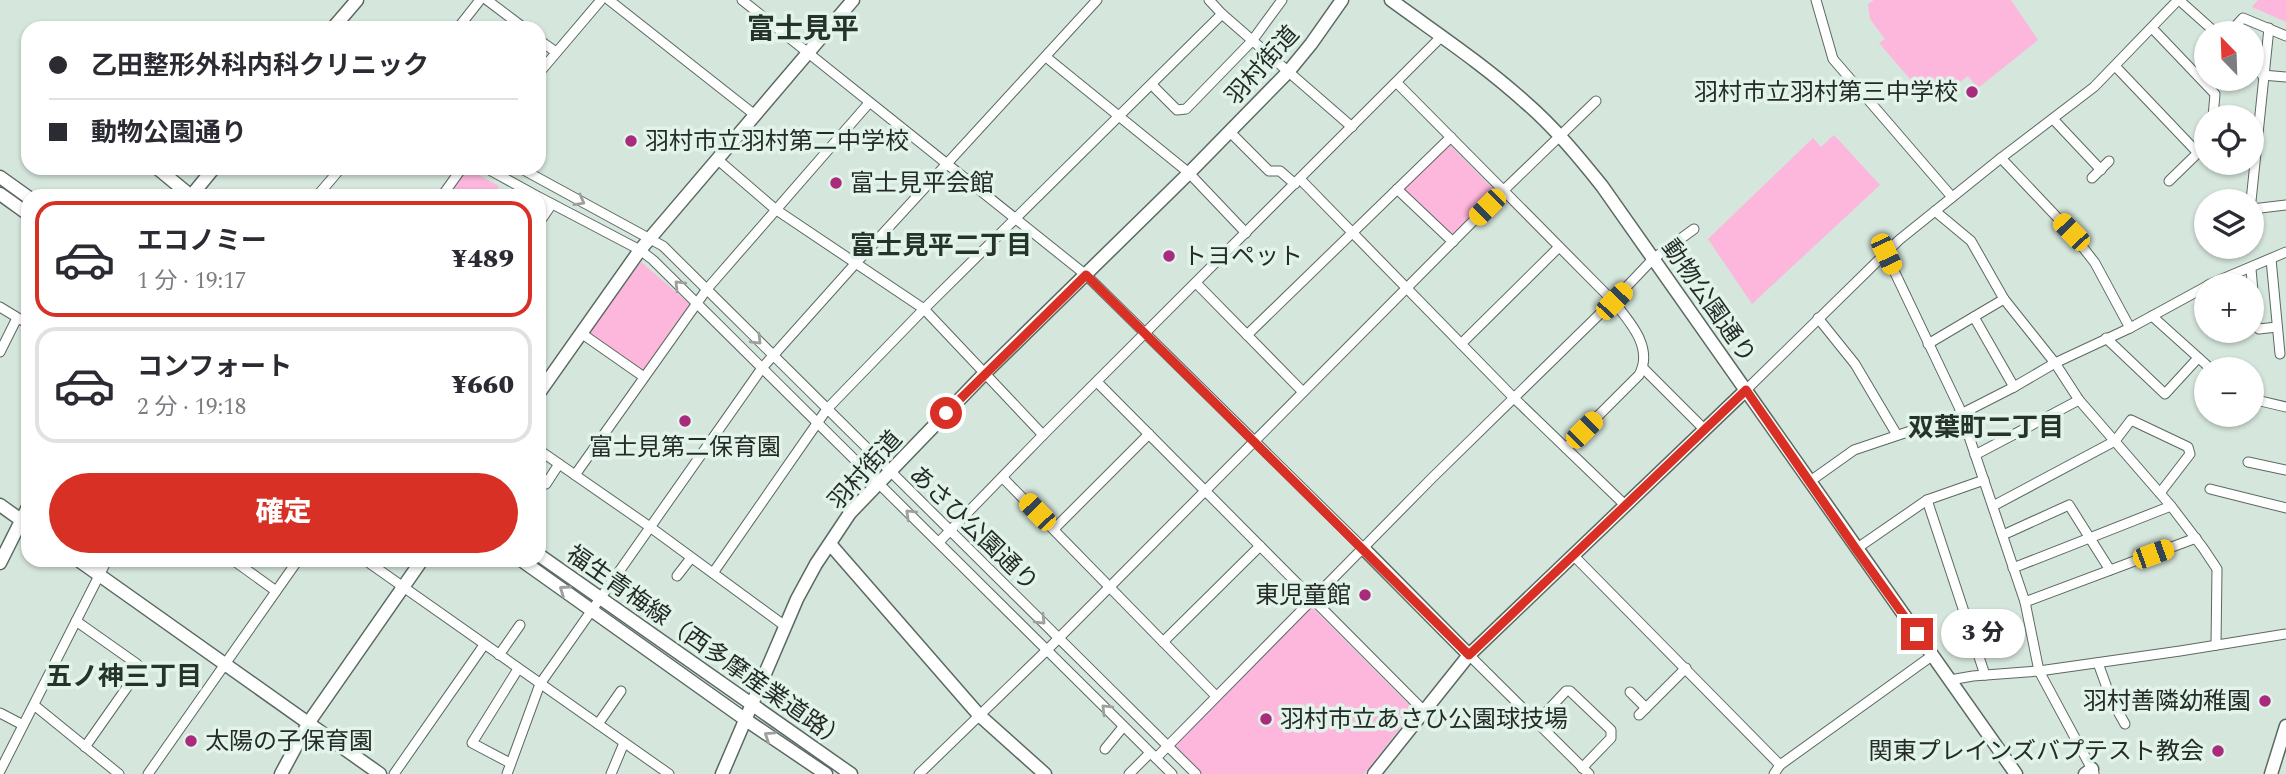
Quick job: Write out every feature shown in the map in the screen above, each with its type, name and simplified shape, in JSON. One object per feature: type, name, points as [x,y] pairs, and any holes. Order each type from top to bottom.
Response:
[{"type":"street","points":[[339,21],[357,0]]},
{"type":"street","points":[[464,21],[480,0]]},
{"type":"street","points":[[487,0],[515,21]]},
{"type":"street","points":[[546,64],[601,0]]},
{"type":"street","points":[[609,0],[755,115]]},
{"type":"street","points":[[742,0],[1086,275],[1364,549],[1537,722],[1581,770],[1611,738],[1611,730],[1570,691],[1566,691],[1537,722]]},
{"type":"street","points":[[546,383],[640,250],[853,0]]},
{"type":"street","points":[[507,774],[540,684],[762,368],[1097,0]]},
{"type":"street","points":[[1209,0],[1222,15],[1352,127]]},
{"type":"street","points":[[1152,85],[1177,110],[1186,109],[1252,41],[1282,0]]},
{"type":"street","name":"羽村街道","points":[[722,774],[797,599],[850,513],[1287,72],[1342,0]]},
{"type":"street","name":"動物公園通り","points":[[1391,0],[1525,102],[1602,186],[2016,774]]},
{"type":"street","points":[[1816,0],[1833,59],[1952,197]]},
{"type":"street","points":[[1374,774],[1469,655],[1899,240],[2094,87],[2179,0],[2203,21]]},
{"type":"street","points":[[713,573],[827,409],[1222,15]]},
{"type":"street","points":[[2264,26],[2286,36]]},
{"type":"street","points":[[2152,28],[2215,94],[2214,105]]},
{"type":"street","points":[[2264,62],[2269,28]]},
{"type":"street","points":[[939,542],[1441,37]]},
{"type":"street","points":[[546,45],[556,52]]},
{"type":"street","points":[[1046,57],[1189,173],[1246,233]]},
{"type":"street","points":[[2116,67],[2194,149]]},
{"type":"street","points":[[2264,75],[2286,77]]},
{"type":"street","points":[[1397,83],[1614,301],[1636,329],[1643,347],[1643,368],[1639,376],[1566,448]]},
{"type":"street","points":[[2252,189],[2261,91]]},
{"type":"street","points":[[919,774],[1047,650],[1504,190],[1596,101]]},
{"type":"street","points":[[575,475],[707,289],[869,103]]},
{"type":"street","points":[[2053,118],[2101,170]]},
{"type":"street","points":[[1229,131],[1269,170],[1280,171],[1298,181],[1353,232],[1514,398],[1625,505]]},
{"type":"street","points":[[1247,335],[1451,137]]},
{"type":"street","points":[[2169,181],[2194,155]]},
{"type":"street","points":[[2001,158],[2071,232],[2095,263],[2130,328]]},
{"type":"street","points":[[717,159],[775,209],[924,310],[1043,435]]},
{"type":"street","points":[[2092,178],[2109,162]]},
{"type":"street","points":[[166,175],[182,189]]},
{"type":"street","points":[[323,189],[335,175]]},
{"type":"street","name":"あさひ公園通り","points":[[499,175],[524,189]]},
{"type":"street","name":"あさひ公園通り","points":[[533,175],[663,246],[1196,774]]},
{"type":"street","points":[[0,177],[21,192]]},
{"type":"street","points":[[1397,189],[1453,242]]},
{"type":"street","points":[[0,194],[21,209]]},
{"type":"street","name":"あさひ公園通り","points":[[546,201],[640,250],[653,260],[1172,774]]},
{"type":"street","points":[[546,213],[552,204]]},
{"type":"street","points":[[2264,208],[2286,205]]},
{"type":"street","points":[[1936,211],[1971,241],[2004,299],[2055,363],[2079,400],[2171,506],[2217,569],[2216,645]]},
{"type":"street","points":[[1129,774],[1167,746],[1653,259],[1694,229]]},
{"type":"street","points":[[1461,344],[1559,247]]},
{"type":"street","points":[[2239,273],[2286,252]]},
{"type":"street","points":[[1886,254],[1959,407],[2025,602],[2039,671],[2090,772]]},
{"type":"street","points":[[2271,259],[2280,354]]},
{"type":"street","points":[[2251,268],[2256,326],[2259,329],[2277,327]]},
{"type":"street","points":[[1195,283],[1303,392]]},
{"type":"street","points":[[1810,482],[1854,450],[1961,414],[2194,293]]},
{"type":"street","points":[[1928,344],[2004,299]]},
{"type":"street","points":[[0,307],[21,320]]},
{"type":"street","points":[[2152,316],[2197,357]]},
{"type":"street","points":[[1974,317],[2014,387]]},
{"type":"street","points":[[0,352],[17,318]]},
{"type":"street","points":[[1818,318],[1855,364],[1897,435]]},
{"type":"street","points":[[581,333],[644,377]]},
{"type":"street","points":[[2106,338],[2165,394],[2194,362]]},
{"type":"street","points":[[1643,368],[1704,429]]},
{"type":"street","points":[[1097,382],[1424,710]]},
{"type":"street","points":[[1975,455],[2079,400]]},
{"type":"street","points":[[2264,401],[2286,407]]},
{"type":"street","points":[[1993,506],[2115,441],[2131,420],[2188,447],[2190,454],[2160,493]]},
{"type":"street","points":[[1054,529],[1149,434]]},
{"type":"street","points":[[546,455],[785,626]]},
{"type":"street","points":[[2248,462],[2286,470]]},
{"type":"street","points":[[546,484],[559,464]]},
{"type":"street","points":[[1003,478],[1216,696]]},
{"type":"street","points":[[1856,549],[1927,500],[1984,480]]},
{"type":"street","points":[[2210,489],[2286,508]]},
{"type":"street","points":[[1927,500],[1985,675]]},
{"type":"street","points":[[0,505],[21,519]]},
{"type":"street","points":[[2003,535],[2069,505],[2110,570]]},
{"type":"street","points":[[2013,568],[2171,506]]},
{"type":"street","points":[[0,563],[21,529]]},
{"type":"street","points":[[2025,602],[2196,538]]},
{"type":"street","points":[[830,544],[979,715],[1045,774]]},
{"type":"street","points":[[1163,642],[1260,546]]},
{"type":"street","points":[[1573,555],[1780,765]]},
{"type":"street","points":[[677,576],[691,558]]},
{"type":"street","name":"福生青梅線（西多摩産業道路）","points":[[546,560],[851,774]]},
{"type":"street","points":[[88,567],[380,774]]},
{"type":"street","points":[[0,771],[103,567]]},
{"type":"street","points":[[243,567],[276,591]]},
{"type":"street","points":[[148,774],[293,567]]},
{"type":"street","points":[[375,567],[669,774]]},
{"type":"street","points":[[281,774],[309,722],[417,567]]},
{"type":"street","name":"福生青梅線（西多摩産業道路）","points":[[531,567],[826,774]]},
{"type":"street","points":[[76,621],[137,664],[137,673],[85,747]]},
{"type":"street","points":[[499,655],[520,625]]},
{"type":"street","points":[[1950,680],[2098,663],[2286,634]]},
{"type":"street","points":[[394,774],[484,645]]},
{"type":"street","points":[[1774,774],[1780,765],[1933,655]]},
{"type":"street","points":[[2098,663],[2111,699],[2125,724]]},
{"type":"street","points":[[1629,692],[1642,712],[1686,668]]},
{"type":"street","points":[[510,763],[472,743],[519,669]]},
{"type":"street","points":[[598,724],[621,691]]},
{"type":"street","points":[[34,705],[119,774]]},
{"type":"street","points":[[0,713],[23,725]]},
{"type":"street","points":[[2274,773],[2286,726]]},
{"type":"street","points":[[1105,749],[1124,727]]},
{"type":"street","points":[[611,774],[624,743]]},
{"type":"shaded area","points":[[1874,0],[2011,0],[2038,40],[1978,88],[1968,76],[1937,100],[1915,76],[1910,79],[1879,43],[1885,39],[1870,19],[1868,4]]},
{"type":"shaded area","points":[[2258,0],[2286,0],[2286,22],[2252,7]]},
{"type":"shaded area","points":[[1834,135],[1880,185],[1752,304],[1708,239],[1813,138],[1821,147]]},
{"type":"shaded area","points":[[1447,142],[1496,192],[1451,238],[1399,188]]},
{"type":"shaded area","points":[[460,175],[478,175],[499,186],[497,189],[450,189]]},
{"type":"shaded area","points":[[641,262],[693,307],[642,373],[588,335]]},
{"type":"shaded area","points":[[1308,603],[1414,710],[1364,774],[1196,774],[1169,748]]},
{"type":"place","name":"羽村市立羽村第三中学校","points":[[1972,92]]},
{"type":"place","name":"羽村市立羽村第二中学校","points":[[631,141]]},
{"type":"place","name":"富士見平会館","points":[[836,183]]},
{"type":"place","name":"トヨペット","points":[[1169,256]]},
{"type":"place","name":"富士見第二保育園","points":[[685,421]]},
{"type":"place","name":"東児童館","points":[[1365,595]]},
{"type":"place","name":"羽村善隣幼稚園","points":[[2265,701]]},
{"type":"place","name":"羽村市立あさひ公園球技場","points":[[1266,719]]},
{"type":"place","name":"太陽の子保育園","points":[[191,741]]},
{"type":"place","name":"関東プレインズバプテスト教会","points":[[2218,751]]},
{"type":"district","name":"富士見平","points":[[803,28]]},
{"type":"district","name":"富士見平二丁目","points":[[941,245]]},
{"type":"district","name":"双葉町二丁目","points":[[1986,427]]},
{"type":"district","name":"五ノ神三丁目","points":[[124,676]]},
{"type":"route","points":[[946,413],[1086,275],[1469,655],[1746,390],[1917,634]]}]
